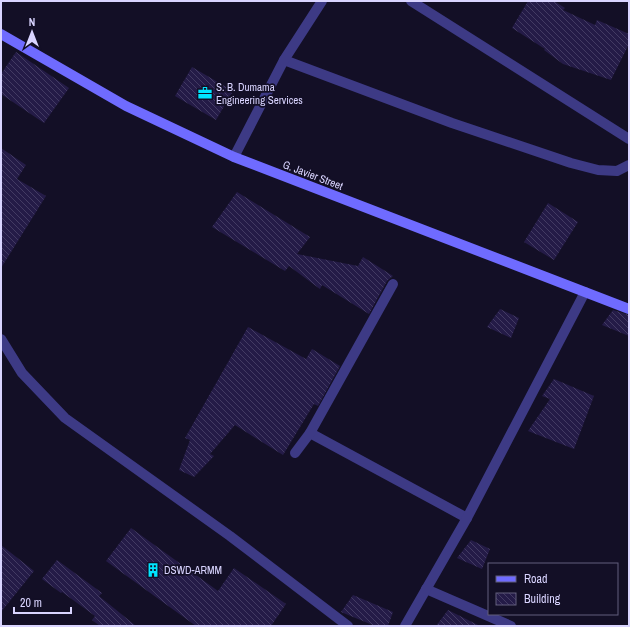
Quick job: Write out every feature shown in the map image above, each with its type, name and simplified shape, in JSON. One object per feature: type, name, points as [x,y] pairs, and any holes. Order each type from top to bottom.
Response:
[{"type":"street","points":[[411,1],[629,139]]},
{"type":"street","points":[[234,157],[284,60],[319,2]]},
{"type":"street","name":"G. Javier Street","points":[[1,34],[126,106],[234,157],[629,309]]},
{"type":"street","points":[[284,60],[452,122],[571,163],[598,170],[617,171],[629,165]]},
{"type":"street","points":[[295,453],[310,433],[394,284]]},
{"type":"street","points":[[405,626],[467,518],[584,292]]},
{"type":"street","points":[[1,339],[22,373],[65,418],[230,536],[348,626]]},
{"type":"street","points":[[310,433],[467,518]]},
{"type":"street","points":[[426,589],[511,626]]},
{"type":"building","points":[[528,1],[554,1],[565,8],[563,10],[595,25],[597,20],[629,34],[629,44],[611,80],[563,64],[544,50],[545,49],[512,28]]},
{"type":"building","points":[[16,52],[69,88],[44,123],[1,94],[1,74]]},
{"type":"building","points":[[192,67],[233,91],[216,120],[175,96]]},
{"type":"building","points":[[1,148],[26,165],[17,179],[46,196],[1,268]]},
{"type":"building","points":[[237,192],[310,237],[297,254],[358,266],[363,257],[393,276],[387,281],[369,314],[322,285],[320,289],[289,266],[285,271],[212,227]]},
{"type":"building","points":[[548,203],[578,222],[554,260],[524,242]]},
{"type":"building","points":[[500,309],[519,318],[511,338],[487,327]]},
{"type":"building","points":[[613,310],[629,315],[629,336],[602,325]]},
{"type":"building","points":[[248,327],[306,359],[312,349],[340,366],[318,406],[314,404],[283,455],[235,425],[210,454],[214,456],[194,477],[179,470],[190,440],[185,438]]},
{"type":"building","points":[[554,379],[594,396],[574,449],[528,431],[550,399],[542,396]]},
{"type":"building","points":[[131,528],[218,591],[234,568],[286,604],[271,626],[196,626],[106,561]]},
{"type":"building","points":[[471,540],[490,549],[482,569],[457,558]]},
{"type":"building","points":[[1,545],[34,571],[1,612]]},
{"type":"building","points":[[57,560],[102,593],[99,596],[136,626],[100,626],[92,620],[95,616],[42,579]]},
{"type":"building","points":[[353,595],[393,612],[388,626],[375,626],[341,612]]},
{"type":"building","points":[[448,610],[480,626],[436,626]]},
{"type":"place","name":"S. B. Dumama Engineering Services","points":[[205,93]]},
{"type":"place","name":"DSWD-ARMM","points":[[153,570]]}]
